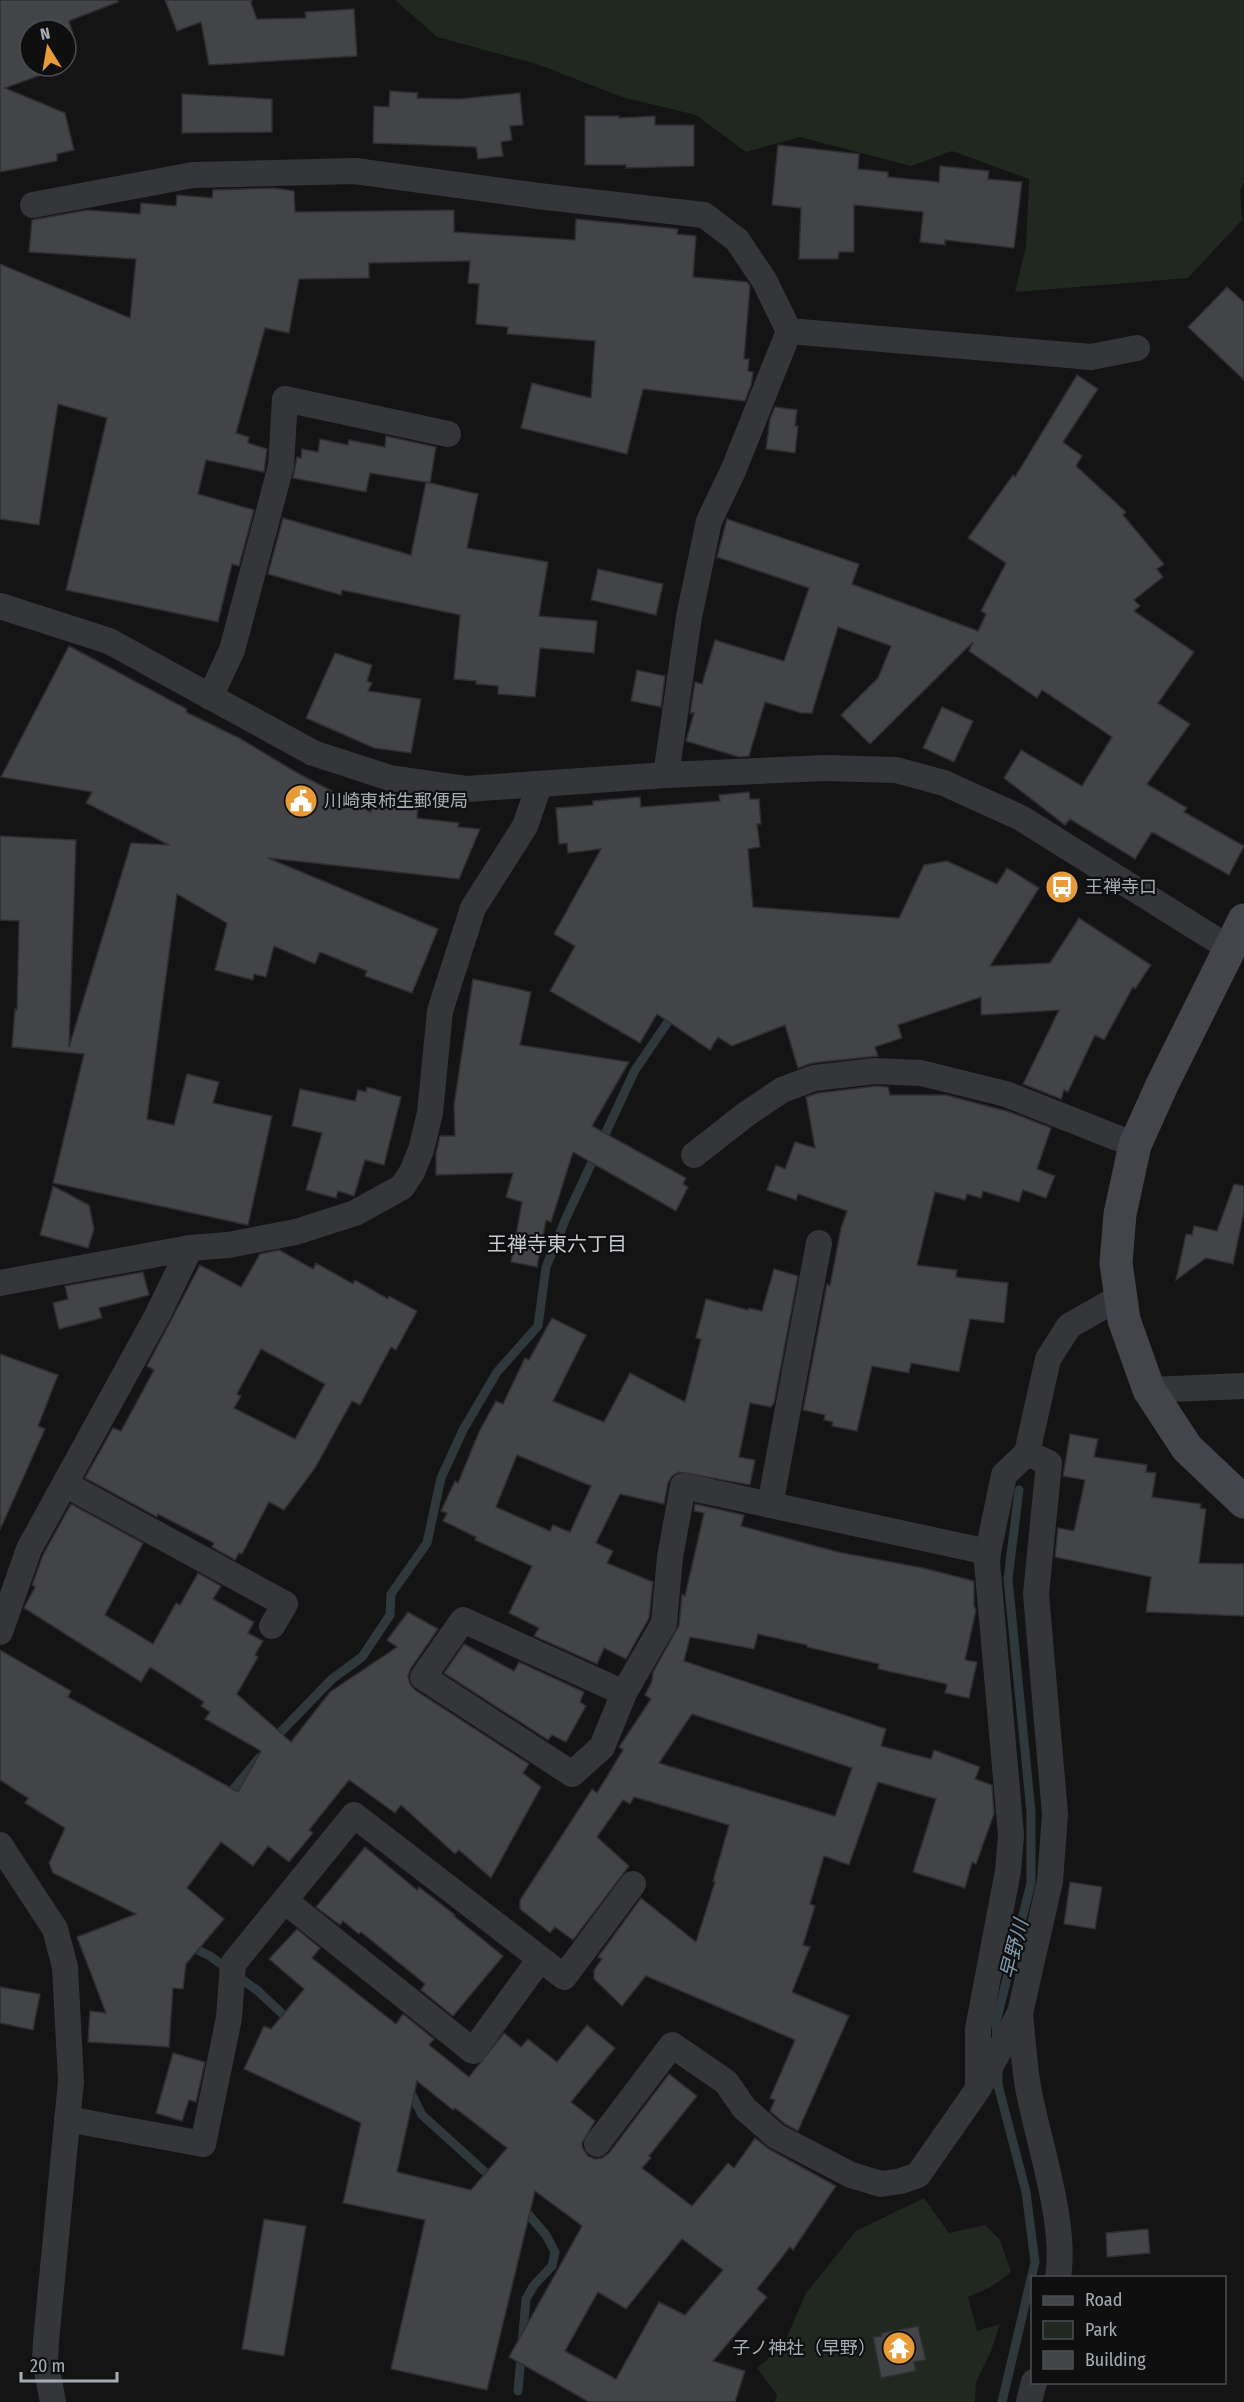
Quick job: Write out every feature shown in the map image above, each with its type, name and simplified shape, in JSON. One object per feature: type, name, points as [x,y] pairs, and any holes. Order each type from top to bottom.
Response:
[{"type":"street","points":[[33,205],[193,175],[355,171],[538,196],[704,214],[737,240],[764,280],[789,331],[733,471],[709,521],[689,617],[666,775]]},
{"type":"street","points":[[789,331],[1091,357],[1137,348]]},
{"type":"street","points":[[210,697],[232,650],[281,466],[285,399],[448,434]]},
{"type":"street","points":[[0,606],[109,640],[313,753],[390,778],[467,789],[539,786],[666,775],[824,768],[896,770],[944,783],[1021,818],[1236,934],[1135,1145],[1120,1214],[1116,1263],[1124,1320],[1149,1390],[1187,1448],[1244,1502]]},
{"type":"street","points":[[0,1283],[190,1248],[228,1245],[296,1232],[355,1213],[402,1186],[412,1172],[421,1149],[430,1113],[440,1011],[473,908],[525,826],[539,786]]},
{"type":"street","points":[[694,1155],[745,1115],[782,1090],[814,1078],[875,1071],[921,1073],[1006,1094],[1135,1145]]},
{"type":"street","points":[[770,1505],[819,1243]]},
{"type":"street","points":[[0,1632],[28,1549],[157,1316],[190,1248]]},
{"type":"street","points":[[980,2083],[978,2030],[1008,1871],[1011,1834],[988,1552],[1004,1475],[1027,1453],[1048,1359],[1069,1326],[1120,1297]]},
{"type":"street","points":[[1149,1390],[1244,1386]]},
{"type":"street","points":[[597,2144],[672,2045],[726,2082],[744,2108],[776,2136],[851,2175],[881,2184],[901,2181],[918,2175],[980,2083],[1020,2013],[1050,1881],[1055,1814],[1036,1594],[1049,1462],[1027,1453]]},
{"type":"street","points":[[65,1484],[285,1604],[272,1626]]},
{"type":"street","points":[[624,1693],[463,1620],[423,1677],[572,1774],[602,1747],[624,1693],[664,1623],[670,1557],[683,1486],[988,1552]]},
{"type":"street","points":[[67,2119],[203,2144],[229,2018],[233,1964],[354,1815],[564,1977],[633,1884]]},
{"type":"street","points":[[0,1845],[56,1929],[65,1967],[71,2081],[51,2274],[45,2360],[53,2402]]},
{"type":"street","points":[[285,1901],[473,2051],[540,1959]]},
{"type":"street","points":[[1020,2013],[1028,2086],[1057,2228],[1060,2265],[1058,2276]]},
{"type":"street","points":[[1029,2402],[1034,2384]]},
{"type":"green space","points":[[395,0],[1244,0],[1244,182],[1240,191],[1242,220],[1188,278],[1015,292],[1026,247],[1029,179],[952,151],[911,166],[800,137],[746,152],[696,115],[622,97],[537,64],[437,37]]},
{"type":"green space","points":[[924,2198],[949,2233],[985,2225],[1000,2240],[1011,2272],[991,2287],[968,2297],[977,2331],[1000,2324],[991,2351],[976,2382],[975,2402],[775,2402],[777,2395],[757,2368],[783,2346],[806,2293],[856,2231]]},
{"type":"building","points":[[0,0],[117,0],[118,2],[77,18],[18,18],[18,78],[33,78],[5,88],[65,113],[74,150],[57,154],[57,161],[0,172]]},
{"type":"building","points":[[165,0],[252,0],[257,19],[306,18],[305,12],[354,9],[357,56],[209,65],[201,22],[177,31]]},
{"type":"building","points":[[390,91],[418,93],[417,98],[459,99],[520,93],[523,125],[510,126],[512,140],[501,142],[503,156],[478,159],[476,147],[373,143],[374,106],[389,107]]},
{"type":"building","points":[[182,94],[272,99],[272,132],[182,133]]},
{"type":"building","points":[[585,116],[619,116],[619,118],[655,116],[655,125],[694,125],[694,166],[626,168],[626,165],[585,165]]},
{"type":"building","points":[[778,145],[859,154],[858,169],[888,172],[888,177],[939,182],[940,166],[989,171],[988,179],[1022,182],[1014,248],[945,240],[945,245],[920,242],[923,212],[854,205],[854,252],[839,252],[838,259],[799,259],[801,208],[772,205]]},
{"type":"building","points":[[273,188],[294,191],[295,212],[454,210],[454,232],[575,240],[576,219],[678,229],[677,234],[696,236],[693,277],[747,282],[750,286],[744,359],[749,359],[748,371],[753,372],[745,401],[643,389],[627,454],[521,428],[532,383],[591,398],[595,341],[507,334],[508,327],[476,324],[479,284],[468,283],[470,261],[369,263],[369,278],[299,279],[289,333],[265,328],[236,433],[249,437],[248,443],[267,449],[264,472],[206,460],[198,494],[254,510],[239,566],[232,564],[218,622],[66,590],[107,418],[58,404],[39,525],[0,519],[0,264],[130,318],[136,259],[29,252],[32,220],[87,210],[140,214],[141,203],[176,206],[177,195],[212,198],[213,190]]},
{"type":"building","points":[[1227,287],[1244,302],[1244,380],[1188,327]]},
{"type":"building","points":[[1077,375],[1098,389],[1063,442],[1082,456],[1076,466],[1126,512],[1123,515],[1164,564],[1157,569],[1163,577],[1134,600],[1140,606],[1134,611],[1194,652],[1158,703],[1190,724],[1147,784],[1187,808],[1184,812],[1244,846],[1229,875],[1152,832],[1135,859],[1070,819],[1065,825],[1004,778],[1021,750],[1082,786],[1112,737],[1042,690],[1037,698],[969,651],[973,642],[870,744],[841,715],[878,678],[891,646],[838,627],[812,713],[801,713],[765,702],[749,756],[739,757],[686,741],[694,713],[690,713],[695,682],[702,684],[715,640],[784,661],[809,588],[717,557],[727,519],[859,564],[852,584],[978,631],[986,614],[981,611],[1006,563],[968,538],[1013,475],[1015,477]]},
{"type":"building","points":[[775,407],[797,410],[795,453],[766,449],[770,419]]},
{"type":"building","points":[[386,436],[436,447],[430,483],[370,473],[366,492],[293,478],[297,457],[301,458],[302,449],[318,452],[320,439],[348,445],[349,440],[385,447]]},
{"type":"building","points":[[426,482],[478,494],[467,548],[548,562],[539,616],[597,621],[594,653],[540,648],[535,697],[498,694],[498,686],[454,679],[460,615],[342,590],[341,595],[268,574],[283,518],[411,555]]},
{"type":"building","points":[[598,569],[663,584],[656,615],[591,600]]},
{"type":"building","points":[[69,646],[371,812],[372,799],[418,804],[417,818],[459,823],[458,827],[480,829],[459,879],[268,858],[438,929],[412,993],[365,976],[367,971],[320,952],[315,964],[274,946],[266,977],[254,974],[253,980],[215,970],[227,923],[177,894],[147,1119],[174,1125],[187,1074],[219,1082],[213,1103],[272,1116],[248,1225],[53,1183],[84,1054],[12,1047],[15,1009],[17,1010],[19,921],[0,920],[0,836],[76,840],[69,1047],[131,843],[169,845],[86,803],[92,792],[1,777]]},
{"type":"building","points":[[335,653],[372,665],[367,681],[372,683],[368,691],[421,699],[411,753],[374,748],[306,718]]},
{"type":"building","points":[[637,670],[665,676],[661,707],[631,701]]},
{"type":"building","points":[[942,707],[973,721],[954,762],[923,748]]},
{"type":"building","points":[[749,792],[750,799],[759,799],[761,824],[757,824],[760,847],[748,849],[753,907],[899,918],[924,865],[947,861],[997,884],[1007,868],[1039,888],[990,966],[1050,963],[1079,918],[1151,965],[1135,989],[1133,987],[1104,1040],[1095,1035],[1068,1092],[1064,1090],[1061,1099],[1023,1084],[1059,1010],[981,1015],[981,997],[898,1025],[902,1038],[875,1047],[878,1056],[812,1063],[798,1068],[785,1025],[732,1046],[718,1037],[710,1050],[657,1014],[640,1043],[550,991],[575,946],[554,934],[601,849],[568,853],[567,843],[559,844],[556,808],[593,805],[593,801],[640,797],[641,807],[720,801],[719,795]]},
{"type":"building","points":[[473,979],[531,992],[520,1045],[629,1062],[592,1126],[686,1178],[683,1184],[688,1187],[676,1211],[573,1152],[551,1222],[546,1220],[537,1267],[511,1262],[522,1202],[506,1197],[513,1173],[436,1175],[436,1153],[440,1136],[455,1136],[454,1105]]},
{"type":"building","points":[[876,1086],[888,1087],[890,1095],[946,1095],[1010,1112],[1051,1128],[1037,1169],[1055,1176],[1046,1198],[1023,1190],[1019,1202],[983,1191],[981,1198],[967,1194],[965,1200],[935,1192],[917,1265],[957,1270],[956,1277],[1008,1283],[1004,1323],[970,1319],[959,1372],[911,1363],[909,1373],[872,1366],[857,1431],[832,1426],[833,1422],[824,1420],[825,1415],[803,1410],[827,1284],[830,1286],[841,1228],[847,1211],[798,1194],[796,1200],[767,1190],[776,1165],[785,1169],[795,1142],[815,1148],[806,1097],[818,1093]]},
{"type":"building","points":[[367,1087],[401,1097],[384,1165],[365,1160],[354,1196],[338,1191],[336,1198],[306,1190],[322,1133],[292,1126],[300,1089],[355,1101],[358,1090],[366,1092]]},
{"type":"building","points":[[1234,1184],[1244,1186],[1244,1211],[1233,1264],[1206,1258],[1176,1280],[1186,1234],[1192,1235],[1194,1226],[1217,1231]]},
{"type":"building","points":[[53,1186],[89,1205],[94,1229],[88,1248],[40,1235]]},
{"type":"building","points":[[279,1250],[313,1269],[316,1263],[353,1284],[355,1280],[388,1299],[389,1296],[417,1311],[396,1350],[391,1347],[360,1405],[352,1401],[315,1468],[284,1510],[269,1502],[242,1554],[239,1553],[235,1560],[212,1547],[214,1543],[158,1514],[157,1517],[85,1478],[113,1428],[121,1431],[154,1370],[147,1366],[200,1265],[241,1287],[260,1254]],"holes":[[[261,1349],[325,1384],[295,1439],[234,1408],[241,1396],[237,1394]]]},
{"type":"building","points":[[774,1269],[798,1276],[774,1403],[771,1407],[750,1403],[739,1457],[755,1460],[750,1485],[679,1472],[672,1476],[668,1483],[664,1504],[620,1494],[596,1543],[613,1551],[607,1563],[653,1582],[649,1618],[626,1659],[604,1648],[597,1664],[534,1636],[539,1628],[509,1613],[532,1566],[475,1540],[476,1537],[443,1521],[447,1513],[441,1511],[455,1481],[458,1483],[479,1432],[496,1401],[503,1404],[525,1358],[529,1360],[552,1318],[586,1335],[553,1401],[604,1422],[630,1373],[685,1402],[701,1339],[696,1338],[706,1299],[748,1310],[749,1308],[762,1311]],"holes":[[[517,1455],[591,1486],[570,1532],[553,1525],[550,1531],[496,1507]]]},
{"type":"building","points":[[143,1272],[149,1295],[99,1308],[102,1318],[59,1329],[53,1303],[68,1299],[65,1286]]},
{"type":"building","points":[[0,1354],[58,1375],[38,1426],[45,1429],[0,1530]]},
{"type":"building","points":[[1070,1434],[1098,1439],[1094,1457],[1147,1465],[1146,1472],[1156,1473],[1152,1497],[1201,1504],[1200,1508],[1206,1509],[1199,1563],[1244,1564],[1244,1616],[1146,1612],[1151,1577],[1055,1557],[1058,1528],[1074,1531],[1085,1480],[1063,1476]]},
{"type":"building","points":[[71,1504],[143,1543],[105,1615],[153,1644],[176,1603],[180,1605],[198,1573],[221,1586],[213,1599],[254,1622],[248,1633],[263,1641],[255,1655],[258,1657],[237,1694],[291,1742],[330,1692],[397,1647],[387,1640],[408,1612],[438,1629],[411,1668],[408,1676],[410,1684],[415,1690],[529,1764],[523,1773],[541,1787],[491,1878],[459,1850],[455,1854],[401,1805],[395,1813],[349,1780],[309,1830],[313,1833],[289,1862],[268,1846],[253,1866],[221,1842],[187,1888],[224,1919],[186,1964],[183,1989],[173,1988],[169,2047],[88,2042],[90,2011],[106,2013],[77,1937],[136,1914],[53,1873],[49,1863],[65,1828],[25,1803],[28,1798],[0,1780],[0,1650],[71,1691],[68,1697],[238,1792],[261,1751],[205,1719],[210,1712],[201,1706],[204,1702],[150,1667],[141,1682],[24,1608],[35,1587],[32,1585],[43,1555]]},
{"type":"building","points":[[695,1504],[744,1515],[741,1526],[838,1552],[923,1568],[974,1581],[976,1610],[965,1660],[977,1662],[969,1698],[945,1693],[947,1684],[878,1669],[879,1664],[758,1634],[754,1649],[690,1637],[684,1661],[886,1729],[881,1746],[931,1759],[934,1750],[980,1767],[975,1779],[992,1785],[994,1814],[976,1864],[972,1862],[965,1888],[913,1872],[936,1799],[878,1782],[849,1865],[824,1856],[810,1904],[815,1906],[803,1945],[810,1947],[792,1992],[849,2016],[798,2131],[785,2124],[770,2111],[775,2100],[770,2098],[795,2040],[646,1976],[622,2006],[594,1979],[594,1970],[602,1959],[598,1957],[641,1898],[696,1942],[715,1882],[713,1881],[729,1825],[634,1797],[630,1804],[623,1800],[597,1837],[629,1866],[573,1940],[555,1927],[550,1933],[520,1909],[520,1900],[592,1789],[597,1793],[623,1750],[619,1747],[651,1699],[645,1695],[652,1681],[653,1672],[679,1625],[682,1594],[685,1596],[704,1513],[694,1511]],"holes":[[[692,1714],[852,1768],[835,1816],[659,1763]]]},
{"type":"building","points":[[464,1644],[514,1671],[519,1662],[584,1692],[580,1702],[586,1706],[566,1742],[552,1735],[548,1740],[444,1673]]},
{"type":"building","points":[[365,1847],[417,1890],[419,1887],[455,1915],[503,1956],[453,2016],[421,1990],[425,1984],[361,1932],[359,1934],[343,1921],[340,1925],[316,1907]]},
{"type":"building","points":[[1070,1882],[1102,1887],[1095,1929],[1064,1924]]},
{"type":"building","points":[[297,1929],[320,1948],[312,1958],[396,2024],[403,2014],[434,2039],[429,2045],[469,2077],[504,2033],[521,2047],[528,2039],[557,2062],[587,2025],[615,2048],[571,2102],[595,2121],[582,2143],[583,2149],[588,2156],[595,2159],[602,2158],[609,2153],[669,2074],[697,2096],[642,2168],[692,2206],[728,2163],[734,2168],[755,2138],[769,2149],[836,2186],[793,2250],[790,2247],[757,2289],[767,2297],[713,2361],[745,2371],[735,2402],[589,2402],[509,2357],[582,2226],[535,2191],[487,2390],[391,2369],[425,2220],[343,2203],[361,2123],[244,2069],[264,2026],[271,2029],[304,1989],[269,1959]],"holes":[[[417,2081],[507,2148],[471,2190],[397,2172]],[[682,2239],[723,2270],[685,2315],[659,2302],[616,2379],[565,2351],[598,2292],[626,2309]]]},
{"type":"building","points":[[0,1987],[40,1994],[33,2030],[0,2023]]},
{"type":"building","points":[[173,2053],[205,2062],[196,2102],[189,2100],[182,2121],[156,2113]]},
{"type":"building","points":[[264,2219],[306,2226],[284,2356],[242,2349]]},
{"type":"building","points":[[1148,2229],[1150,2253],[1107,2257],[1106,2233]]},
{"type":"building","name":"子ノ神社（早野）","points":[[918,2326],[926,2360],[914,2362],[916,2371],[881,2378],[873,2337],[882,2336],[881,2333]]},
{"type":"waterway","points":[[272,1741],[332,1679],[362,1657],[390,1615],[391,1594],[427,1543],[441,1478],[463,1430],[497,1372],[538,1326],[546,1267],[566,1218],[635,1070],[674,1013]]},
{"type":"waterway","name":"早野川","points":[[997,2042],[996,2022],[1031,1883],[1031,1812],[1008,1579],[1019,1490]]},
{"type":"waterway","points":[[227,1797],[260,1757]]},
{"type":"waterway","points":[[187,1945],[210,1956],[258,1991],[291,2022]]},
{"type":"waterway","name":"早野川","points":[[998,2068],[998,2085],[1026,2192],[1035,2262],[1032,2276]]},
{"type":"waterway","points":[[409,2089],[422,2115],[495,2181]]},
{"type":"waterway","points":[[518,2391],[526,2299],[534,2285],[552,2266],[555,2252],[546,2235],[522,2207]]},
{"type":"waterway","name":"早野川","points":[[1002,2402],[1031,2279]]},
{"type":"place","name":"川崎東柿生郵便局","points":[[301,801]]},
{"type":"place","name":"王禅寺口","points":[[1062,887]]},
{"type":"place","name":"子ノ神社（早野）","points":[[899,2348]]},
{"type":"district","name":"王禅寺東六丁目","points":[[557,1244]]}]
